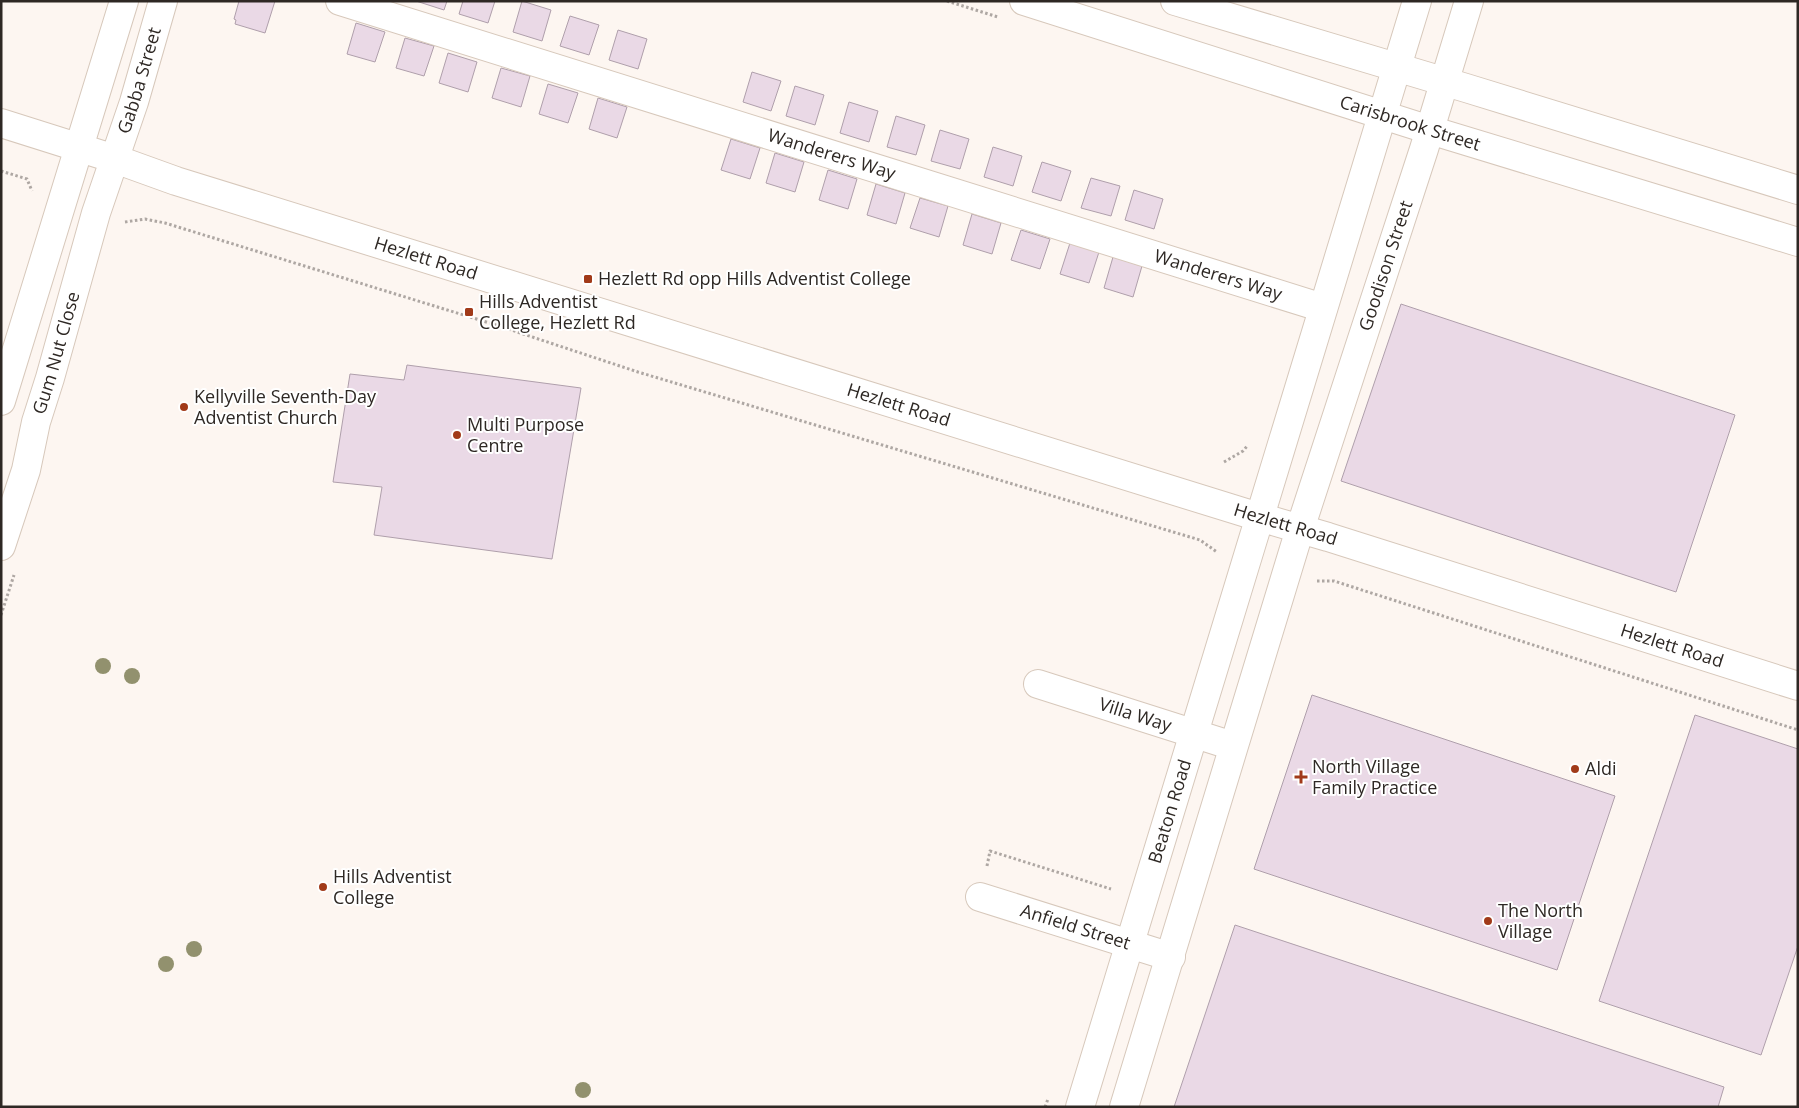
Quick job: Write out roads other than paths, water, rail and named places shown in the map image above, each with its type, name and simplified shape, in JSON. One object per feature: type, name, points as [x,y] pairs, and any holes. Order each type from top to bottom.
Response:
[{"type":"street","points":[[78,147],[124,1]]},
{"type":"street","name":"Gabba Street","points":[[115,159],[134,102],[163,1]]},
{"type":"street","name":"Wanderers Way","points":[[340,1],[1323,308]]},
{"type":"street","name":"Carisbrook Street","points":[[1024,1],[1430,130],[1798,242]]},
{"type":"street","points":[[1175,1],[1798,190]]},
{"type":"street","points":[[1259,518],[1417,1]]},
{"type":"street","name":"Goodison Street","points":[[1300,529],[1430,130],[1469,1]]},
{"type":"street","name":"Hezlett Road","points":[[1,123],[115,159],[186,184],[1259,518],[1328,537],[1798,686]]},
{"type":"street","name":"Gum Nut Close","points":[[1,401],[7,365],[63,202],[78,147]]},
{"type":"street","name":"Gum Nut Close","points":[[1,546],[26,470],[36,422],[96,213],[115,159]]},
{"type":"street","points":[[7,365],[50,378]]},
{"type":"street","name":"Beaton Road","points":[[1080,1107],[1259,518]]},
{"type":"street","points":[[1124,1107],[1300,529]]},
{"type":"street","name":"Villa Way","points":[[1038,684],[1233,746]]},
{"type":"street","name":"Anfield Street","points":[[980,897],[1171,957]]},
{"type":"place","name":"Hezlett Rd opp Hills Adventist College","points":[[588,279]]},
{"type":"place","name":"Hills Adventist College, Hezlett Rd","points":[[469,312]]},
{"type":"place","name":"Kellyville Seventh-Day Adventist Church","points":[[184,407]]},
{"type":"place","name":"Multi Purpose Centre","points":[[457,435]]},
{"type":"place","name":"Aldi","points":[[1575,769]]},
{"type":"place","name":"North Village Family Practice","points":[[1301,777]]},
{"type":"place","name":"Hills Adventist College","points":[[323,887]]},
{"type":"place","name":"The North Village","points":[[1488,921]]}]
